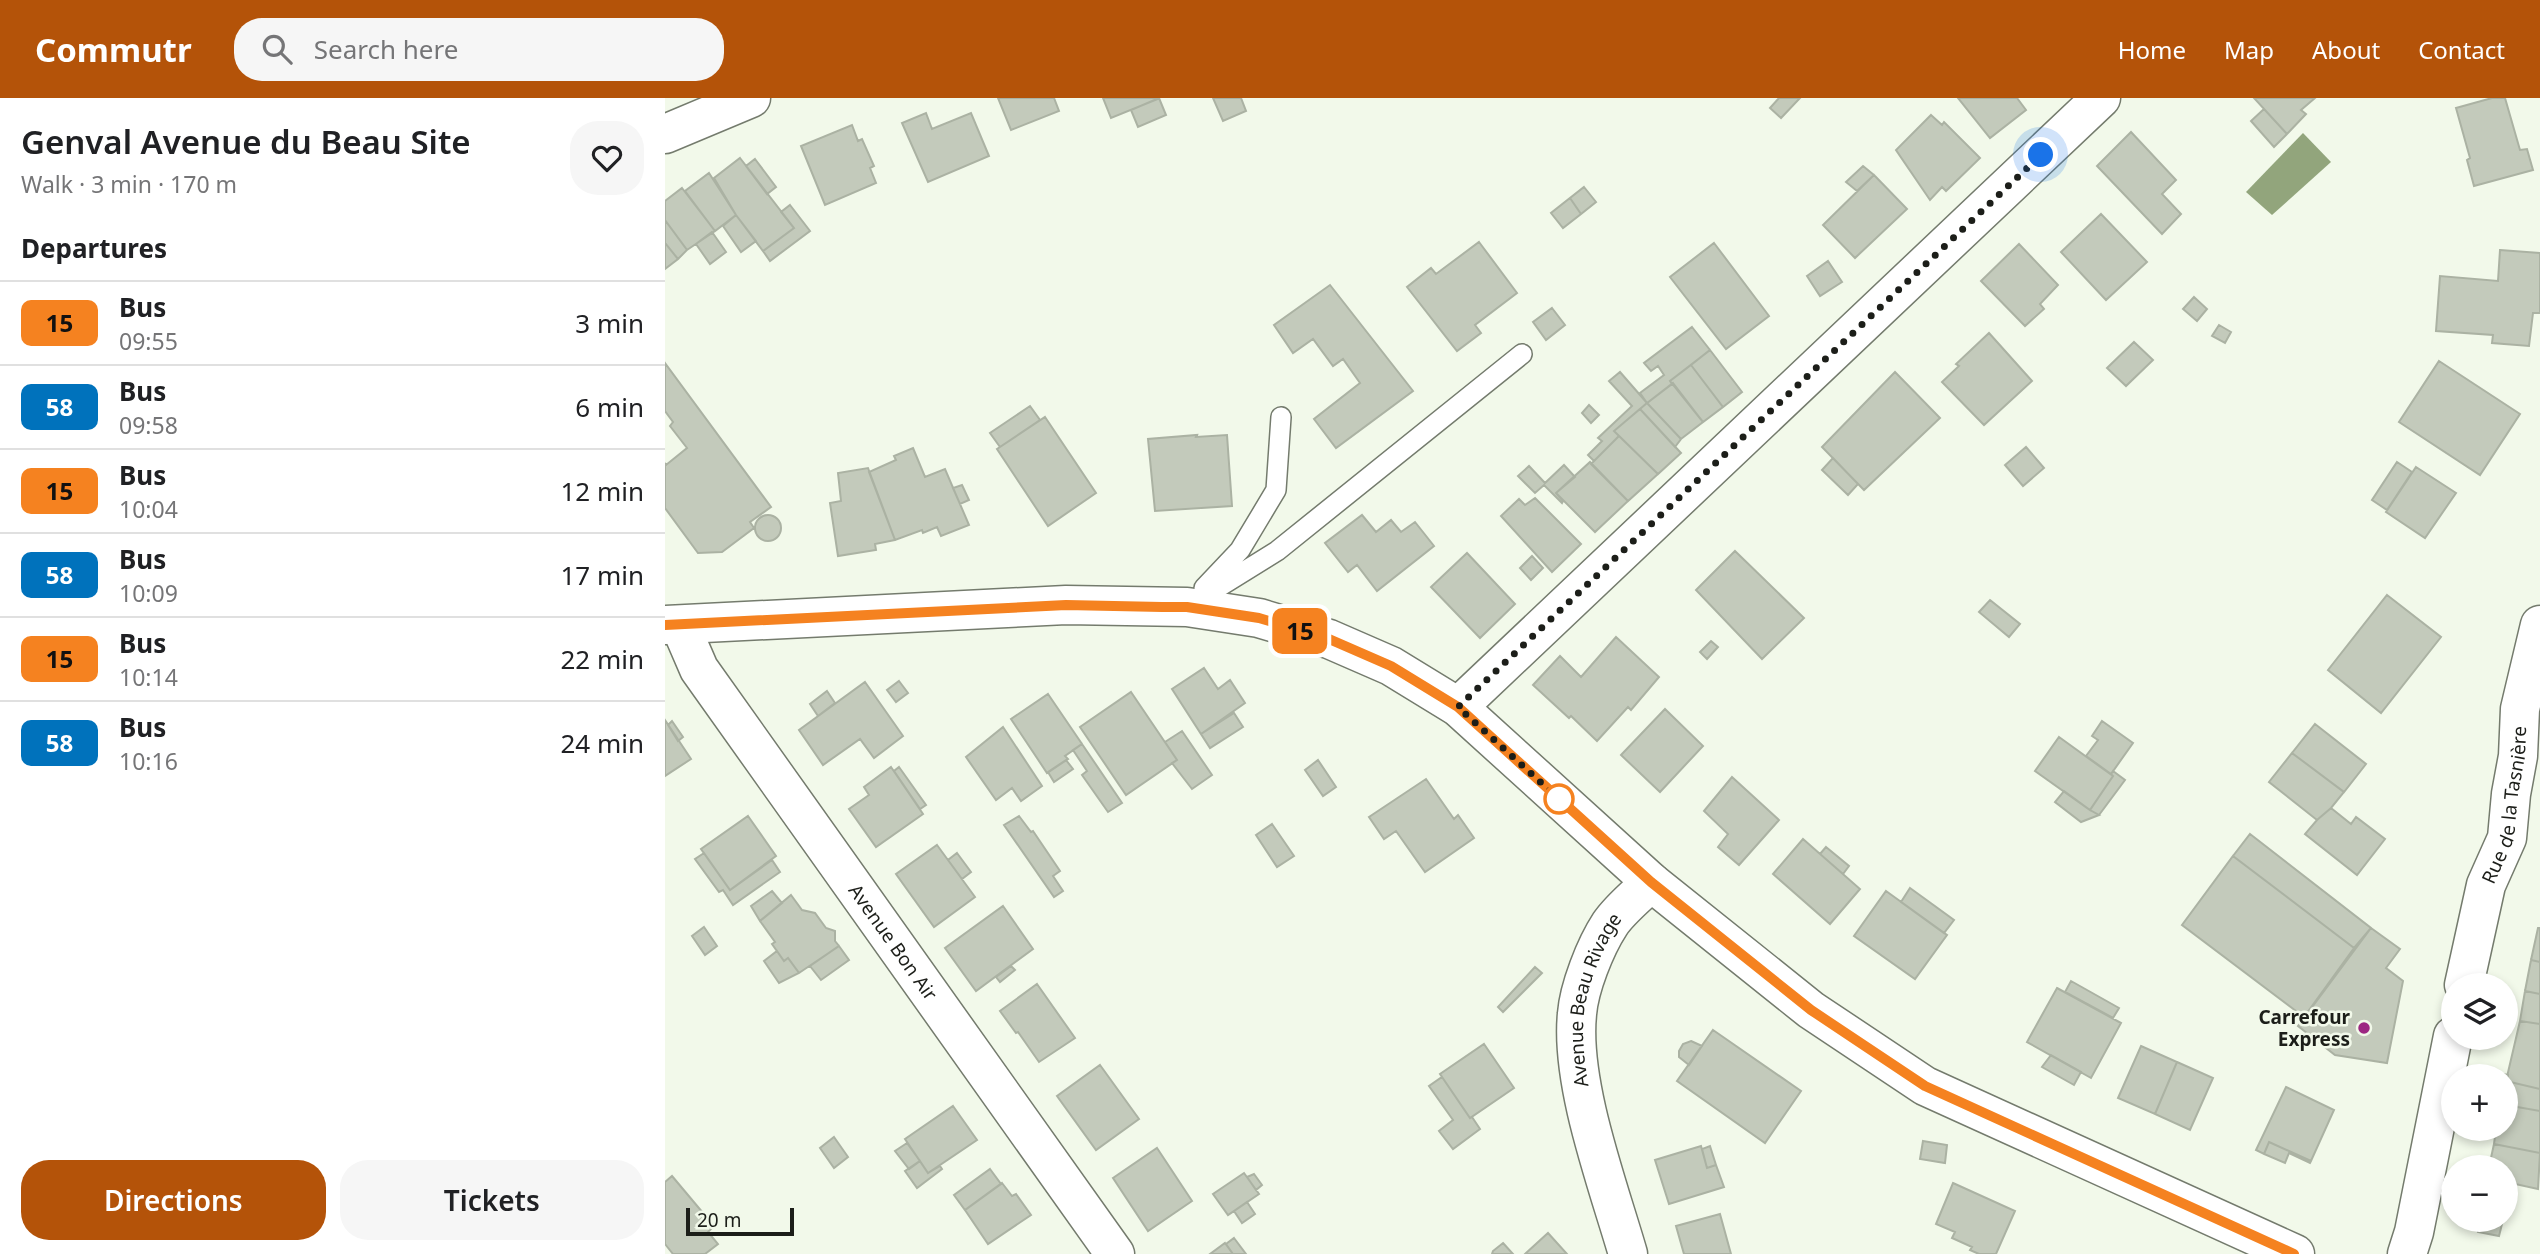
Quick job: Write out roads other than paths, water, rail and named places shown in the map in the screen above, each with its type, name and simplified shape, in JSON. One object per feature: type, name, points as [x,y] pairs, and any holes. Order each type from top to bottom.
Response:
[{"type":"street","points":[[665,134],[751,98]]},
{"type":"street","points":[[1458,707],[2101,98]]},
{"type":"street","points":[[672,625],[1066,605],[1187,607],[1259,618],[1329,639],[1391,666],[1458,707],[1651,882],[1811,1010],[1925,1086],[2295,1254]]},
{"type":"street","name":"Avenue Bon Air","points":[[672,625],[699,669],[1115,1254]]},
{"type":"street","name":"Rue de la Tasnière","points":[[2467,973],[2486,885],[2507,838],[2518,756],[2519,709],[2540,625]]},
{"type":"street","points":[[2507,838],[2540,795]]},
{"type":"street","name":"Avenue Beau Rivage","points":[[1627,1254],[1589,1119],[1578,1063],[1577,1013],[1588,970],[1610,924],[1651,882]]},
{"type":"street","points":[[2407,1254],[2414,1232],[2450,1050]]},
{"type":"lane","points":[[1187,607],[1277,551],[1523,354]]},
{"type":"lane","points":[[1187,607],[1240,550],[1276,490],[1280,417]]},
{"type":"place","name":"Carrefour Express","points":[[2364,1028]]}]
